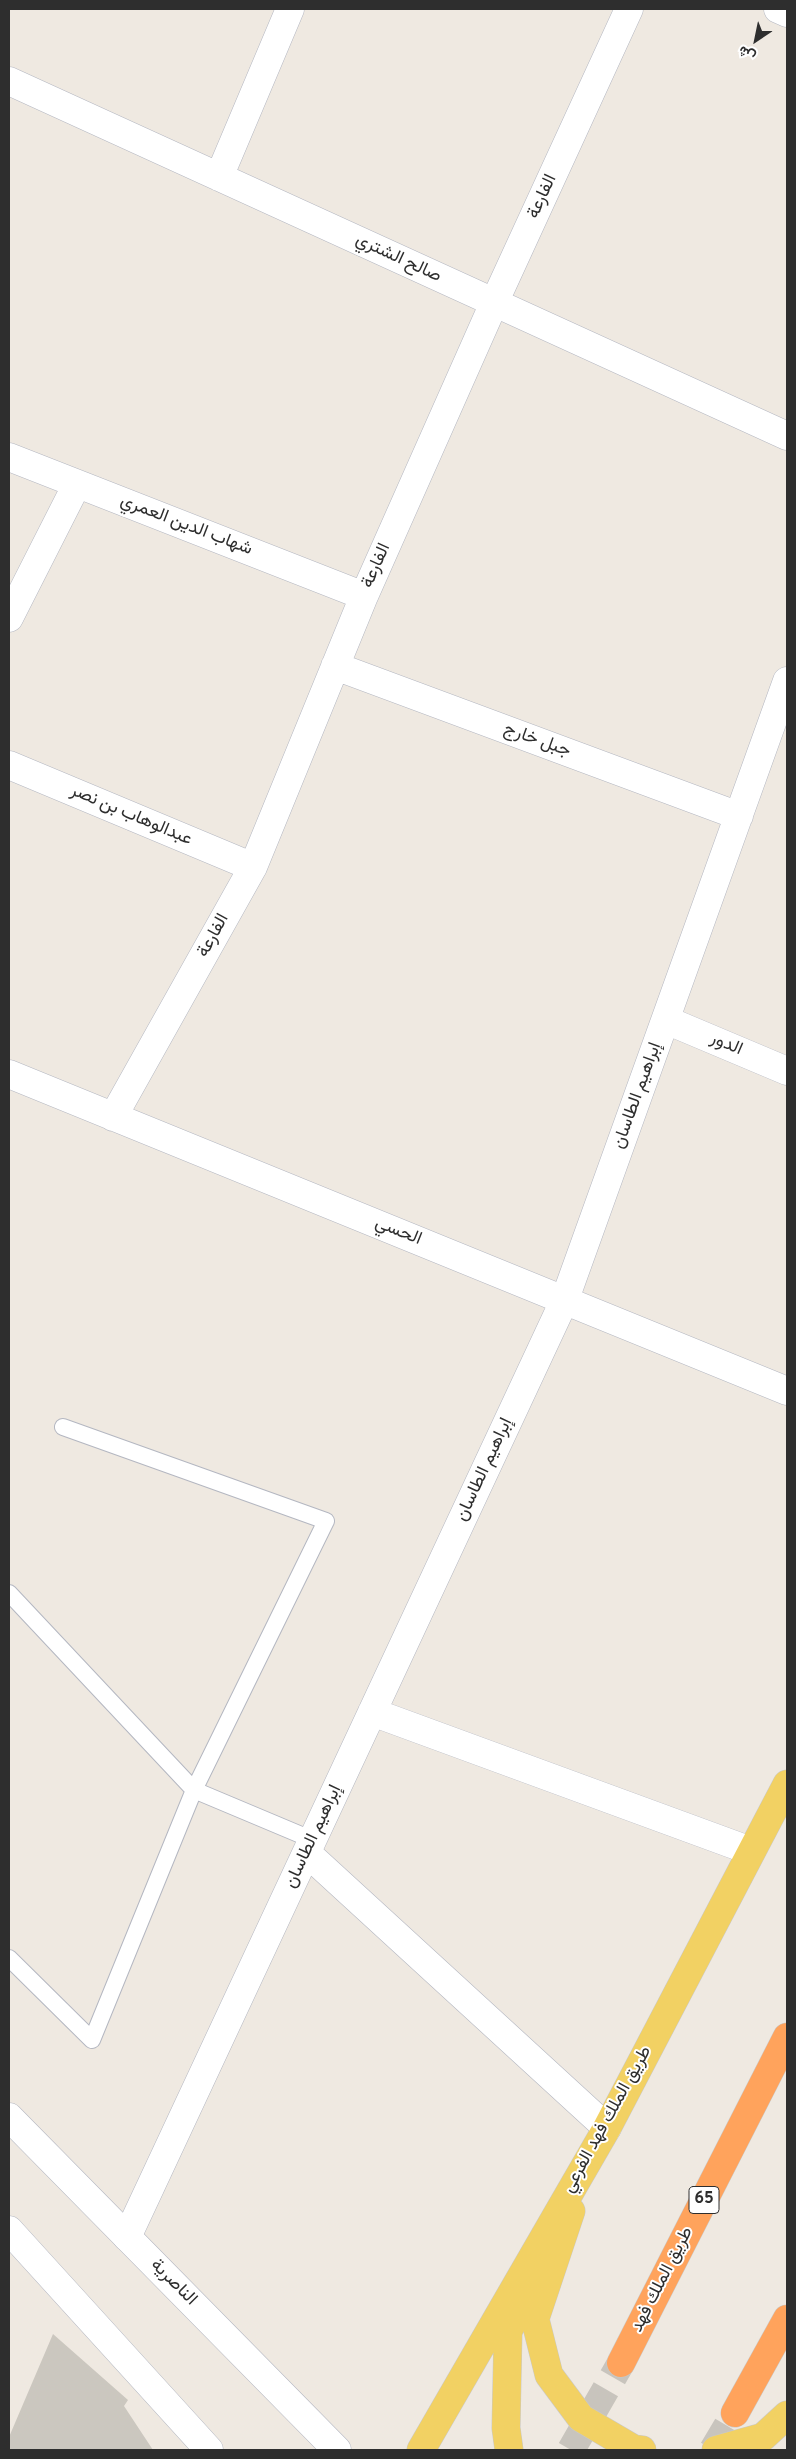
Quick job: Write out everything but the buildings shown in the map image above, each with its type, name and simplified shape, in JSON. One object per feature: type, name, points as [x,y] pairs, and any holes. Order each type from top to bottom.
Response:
[{"type":"highway","name":"طريق الملك فهد","points":[[621,2363],[787,2037]]},
{"type":"highway","points":[[735,2413],[787,2318]]},
{"type":"main road","name":"طريق الملك فهد الفرعي","points":[[421,2450],[560,2206],[607,2128],[787,1784]]},
{"type":"main road","points":[[589,2158],[535,2319],[549,2375],[581,2418],[634,2449],[642,2450]]},
{"type":"main road","points":[[509,2450],[506,2428],[508,2332],[560,2206]]},
{"type":"main road","points":[[716,2450],[763,2437],[787,2415]]},
{"type":"street","points":[[219,177],[290,9]]},
{"type":"street","name":"الفارعة","points":[[113,1117],[253,867],[364,596],[494,303],[630,9]]},
{"type":"street","points":[[778,9],[787,13]]},
{"type":"street","name":"صالح الشتري","points":[[9,81],[787,436]]},
{"type":"street","name":"شهاب الدين العمري","points":[[9,457],[364,596]]},
{"type":"street","points":[[9,618],[77,484]]},
{"type":"street","name":"جبل خارج","points":[[335,666],[739,816]]},
{"type":"street","name":"إبراهيم الطاسان","points":[[127,2237],[565,1299],[739,816],[778,738],[787,680]]},
{"type":"street","name":"عبدالوهاب بن نصر","points":[[9,766],[253,867]]},
{"type":"street","name":"الدور","points":[[666,1020],[787,1071]]},
{"type":"street","name":"الحسي","points":[[9,1074],[787,1391]]},
{"type":"street","points":[[372,1712],[751,1851]]},
{"type":"street","points":[[310,1846],[607,2128]]},
{"type":"street","name":"الناصرية","points":[[9,2116],[337,2450]]},
{"type":"street","points":[[9,2230],[209,2450]]},
{"type":"lane","points":[[9,1958],[92,2040],[194,1790],[326,1521],[63,1427]]},
{"type":"lane","points":[[9,1593],[194,1790],[310,1846]]},
{"type":"tunnel","points":[[571,2450],[621,2363]]},
{"type":"tunnel","points":[[713,2450],[735,2413]]}]
